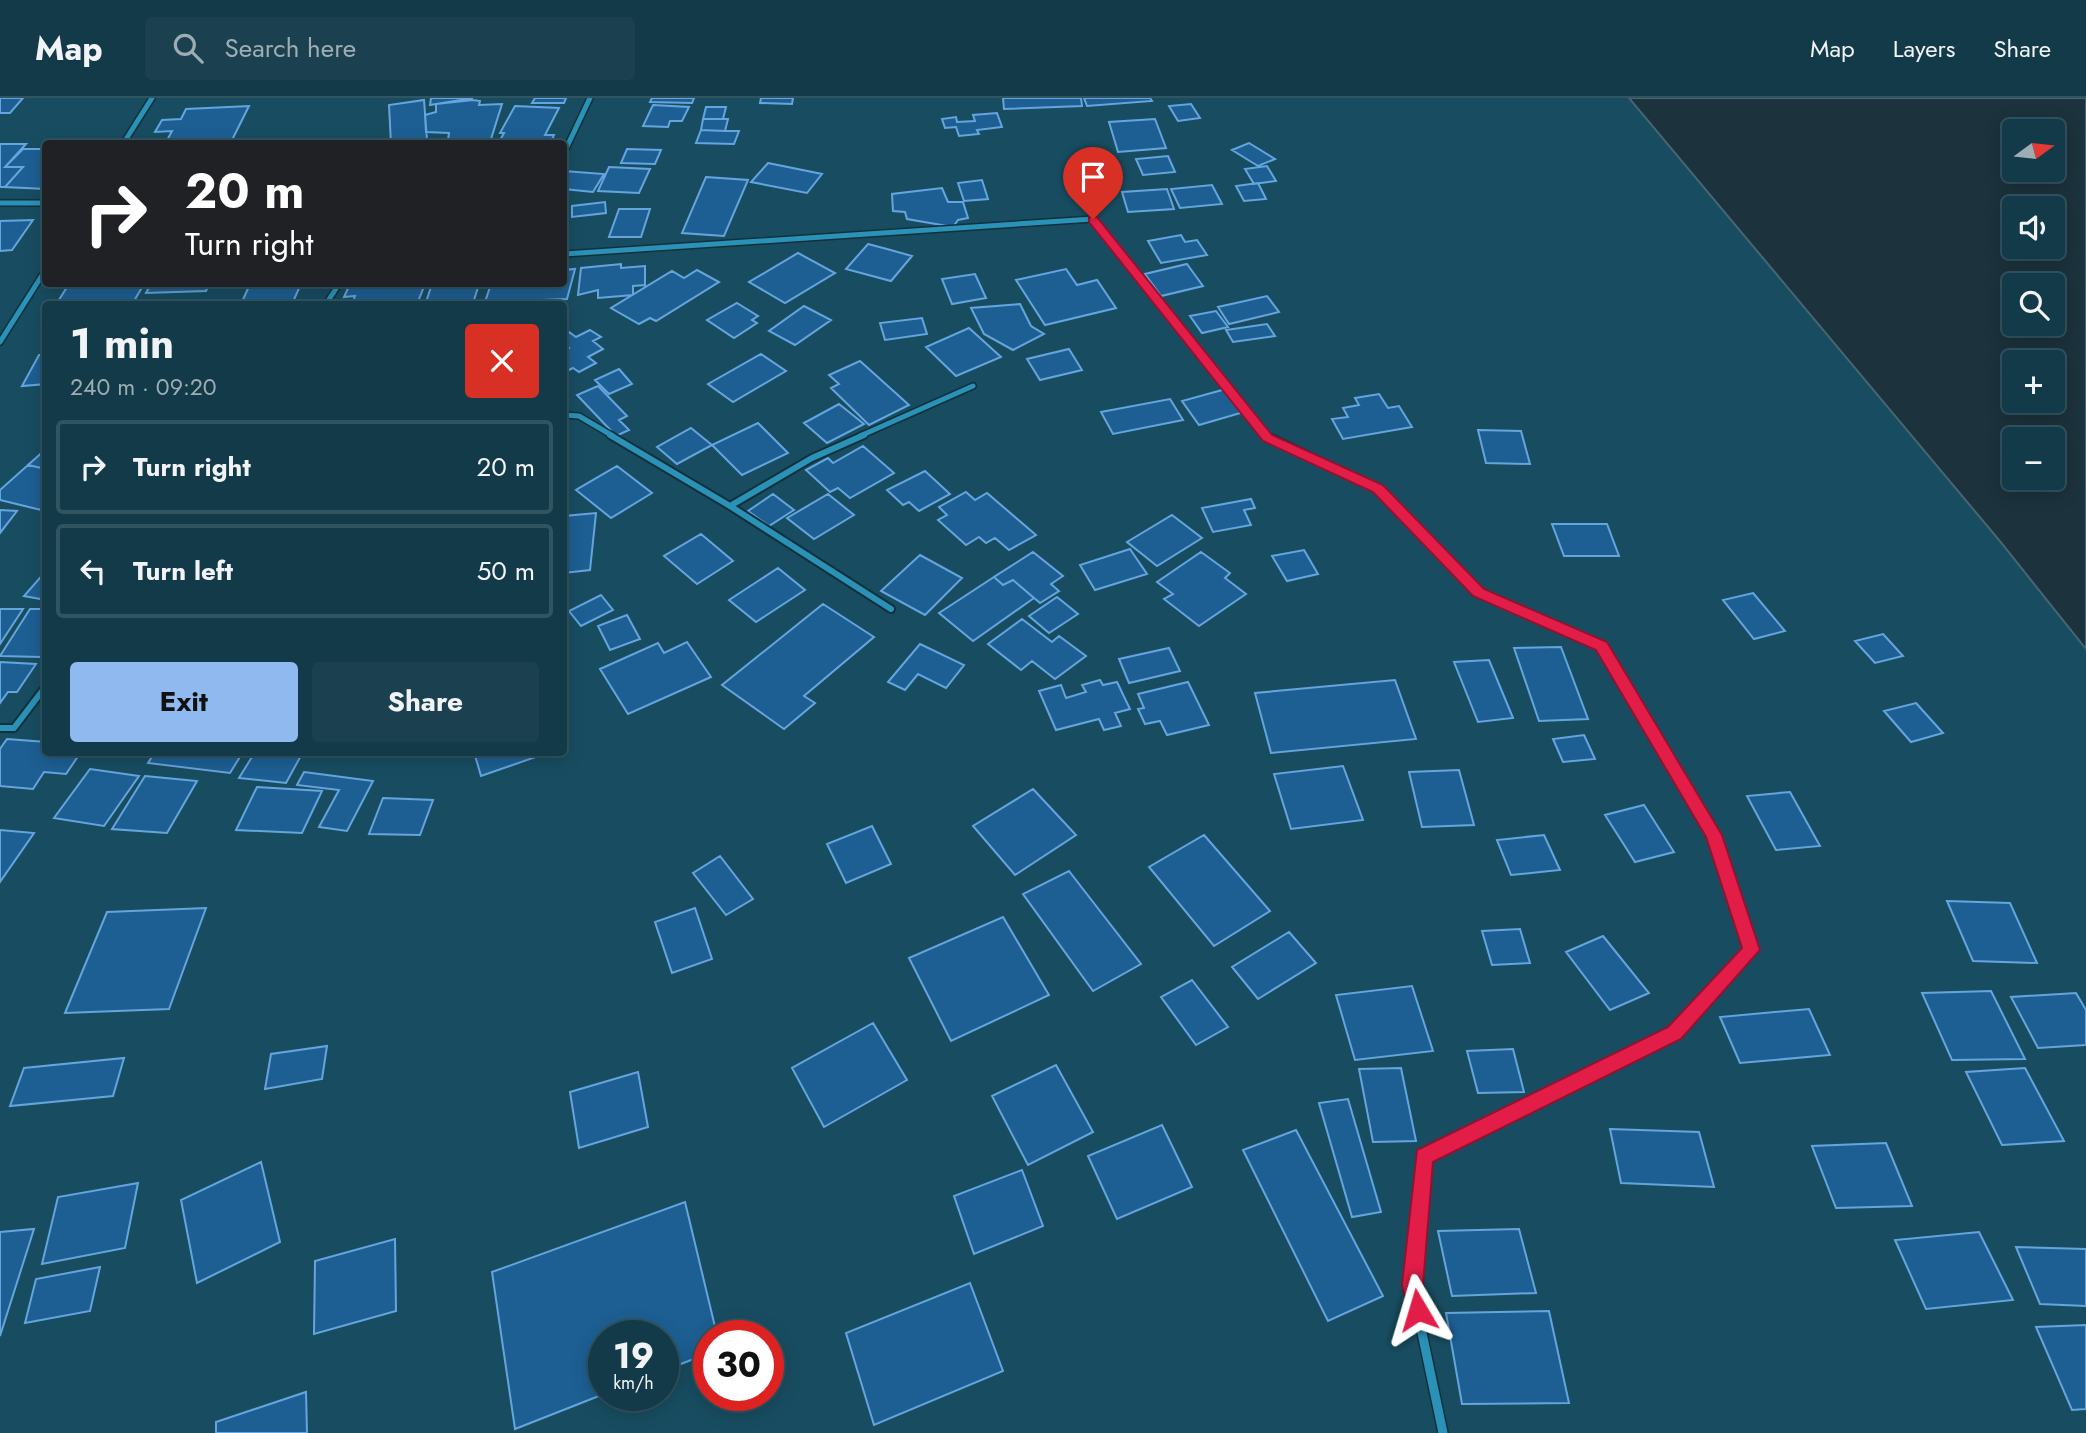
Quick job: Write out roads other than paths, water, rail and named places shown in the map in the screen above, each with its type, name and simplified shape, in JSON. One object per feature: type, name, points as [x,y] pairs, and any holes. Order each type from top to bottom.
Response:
[{"type":"street","points":[[126,140],[152,98]]},
{"type":"street","points":[[567,147],[590,98]]},
{"type":"street","points":[[0,203],[42,203]]},
{"type":"street","points":[[567,254],[1093,219],[1268,438],[1378,489],[1479,593],[1601,646],[1714,835],[1751,950],[1674,1033],[1424,1156],[1412,1285],[1443,1433]]},
{"type":"street","points":[[0,342],[42,275]]},
{"type":"street","points":[[730,506],[812,458],[972,386]]},
{"type":"street","points":[[567,415],[579,416],[730,506],[891,608]]},
{"type":"street","points":[[0,727],[14,728],[42,691]]},
{"type":"water","points":[[1629,98],[2086,98],[2086,649],[1999,540]]}]
